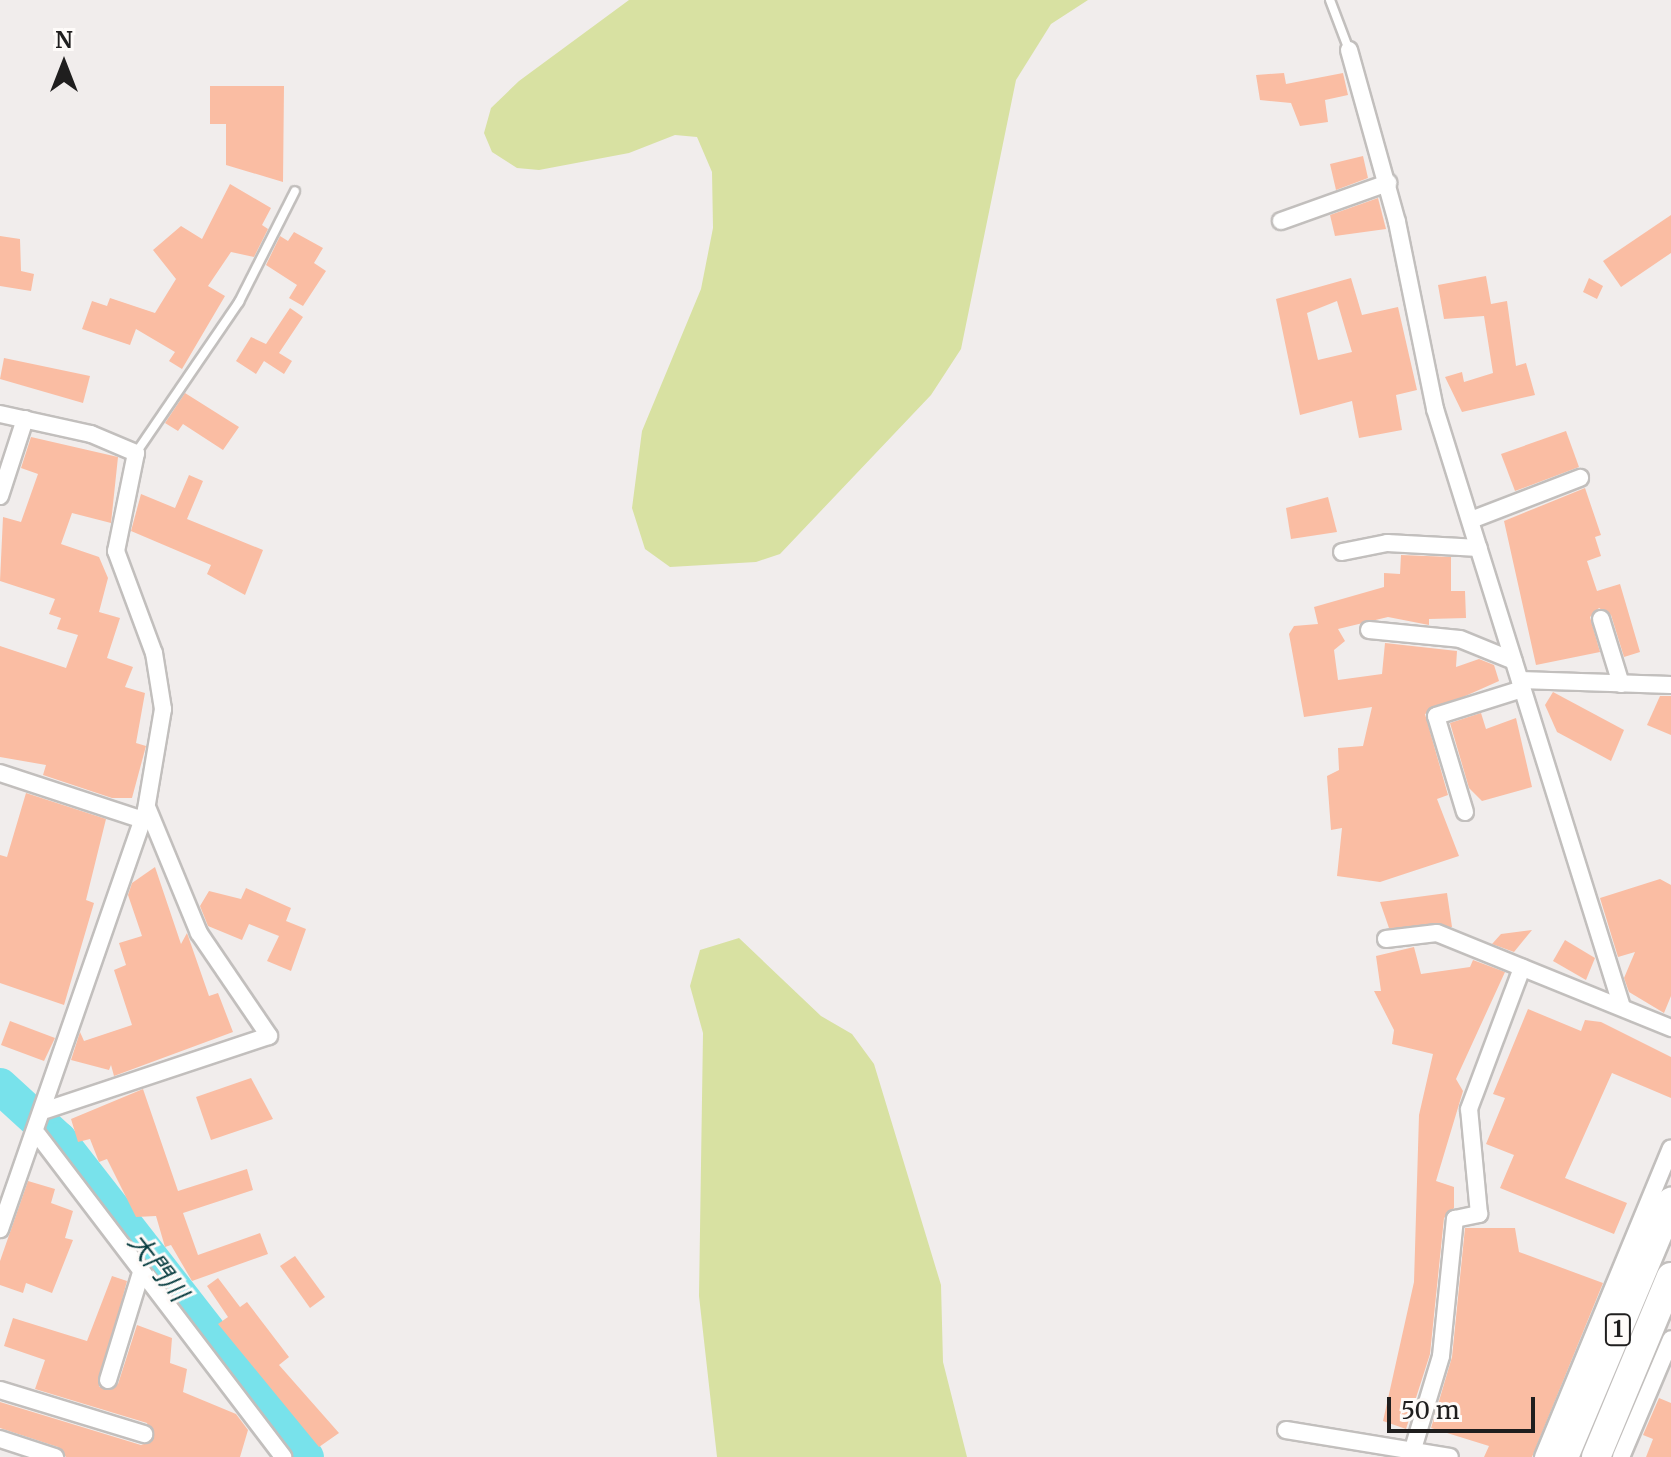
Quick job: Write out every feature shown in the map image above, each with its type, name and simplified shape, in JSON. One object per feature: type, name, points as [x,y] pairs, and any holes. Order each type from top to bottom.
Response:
[{"type":"highway","name":"1","points":[[1564,1457],[1671,1202]]},
{"type":"highway","name":"1","points":[[1596,1457],[1671,1277]]},
{"type":"street","points":[[1349,50],[1388,183],[1435,409],[1622,1007]]},
{"type":"street","points":[[1281,221],[1388,183]]},
{"type":"street","points":[[0,414],[136,453],[116,551],[160,675],[161,753],[143,820],[38,1135],[0,1229]]},
{"type":"street","points":[[0,496],[25,419]]},
{"type":"street","points":[[1471,520],[1580,478]]},
{"type":"street","points":[[1342,552],[1387,543],[1479,548]]},
{"type":"street","points":[[1601,619],[1621,684]]},
{"type":"street","points":[[1369,630],[1460,639],[1514,661]]},
{"type":"street","points":[[1465,812],[1436,716],[1521,685],[1671,685]]},
{"type":"street","points":[[0,773],[143,820]]},
{"type":"street","points":[[46,1110],[269,1036],[199,933],[153,831],[149,799]]},
{"type":"street","points":[[1386,939],[1437,933],[1671,1028]]},
{"type":"street","points":[[1413,1449],[1441,1356],[1455,1219],[1479,1214],[1469,1109],[1522,968]]},
{"type":"street","points":[[38,1135],[283,1457]]},
{"type":"street","points":[[1543,1457],[1671,1148]]},
{"type":"street","points":[[108,1380],[141,1273]]},
{"type":"street","points":[[1621,1457],[1671,1339]]},
{"type":"street","points":[[0,1390],[144,1434]]},
{"type":"street","points":[[1286,1430],[1450,1457]]},
{"type":"street","points":[[0,1439],[55,1457]]},
{"type":"lane","points":[[1330,0],[1349,50]]},
{"type":"lane","points":[[136,453],[239,302],[295,191]]},
{"type":"green space","points":[[629,0],[1088,0],[1051,24],[1016,80],[961,349],[931,395],[780,554],[756,562],[670,567],[645,549],[632,508],[642,431],[701,289],[713,228],[712,172],[697,137],[675,135],[629,153],[539,170],[517,168],[492,152],[484,133],[491,108],[519,81]]},
{"type":"green space","points":[[739,938],[821,1016],[852,1034],[874,1064],[941,1285],[943,1362],[967,1457],[717,1457],[699,1296],[703,1033],[690,986],[700,950]]},
{"type":"building","points":[[1284,73],[1286,84],[1343,73],[1348,95],[1325,100],[1328,122],[1300,126],[1291,103],[1260,100],[1256,75]]},
{"type":"building","points":[[210,86],[284,86],[283,182],[226,165],[226,124],[210,124]]},
{"type":"building","points":[[1363,156],[1368,178],[1336,190],[1330,164]]},
{"type":"building","points":[[230,184],[271,208],[262,225],[268,229],[254,257],[231,252],[208,286],[225,296],[182,369],[169,361],[175,352],[136,329],[130,345],[82,329],[92,301],[107,306],[110,298],[155,313],[176,279],[153,250],[181,226],[202,239]]},
{"type":"building","points":[[1378,198],[1386,229],[1335,236],[1330,215]]},
{"type":"building","points":[[1671,215],[1671,253],[1621,287],[1603,261]]},
{"type":"building","points":[[294,232],[323,248],[314,263],[326,271],[303,306],[289,298],[297,285],[266,265],[280,236],[288,241]]},
{"type":"building","points":[[0,236],[20,239],[21,271],[34,274],[31,291],[0,286]]},
{"type":"building","points":[[1486,276],[1491,304],[1507,301],[1516,366],[1526,363],[1535,395],[1462,412],[1445,377],[1462,372],[1464,382],[1493,373],[1484,316],[1444,319],[1438,285]]},
{"type":"building","points":[[1351,278],[1362,315],[1398,307],[1417,390],[1396,395],[1402,430],[1359,438],[1352,401],[1300,415],[1276,299]],"holes":[[[1337,301],[1352,352],[1318,360],[1307,313]]]},
{"type":"building","points":[[1589,278],[1603,286],[1597,299],[1583,292]]},
{"type":"building","points":[[290,308],[303,317],[279,353],[292,361],[284,374],[264,361],[256,374],[236,361],[251,337],[266,344]]},
{"type":"building","points":[[4,358],[90,376],[83,403],[0,379]]},
{"type":"building","points":[[185,393],[239,427],[223,450],[183,424],[178,431],[165,423]]},
{"type":"building","points":[[1566,431],[1579,467],[1515,491],[1501,454]]},
{"type":"building","points":[[31,437],[118,457],[111,523],[72,513],[61,544],[99,557],[108,578],[99,612],[120,618],[107,658],[133,667],[125,687],[145,693],[136,743],[146,746],[132,798],[112,798],[43,775],[46,765],[0,757],[0,646],[66,668],[78,635],[57,629],[61,618],[49,614],[55,599],[0,581],[3,517],[21,522],[38,474],[21,468]]},
{"type":"building","points":[[189,475],[203,481],[187,519],[263,550],[245,595],[207,574],[211,565],[131,531],[141,494],[175,508]]},
{"type":"building","points":[[1585,488],[1601,535],[1595,537],[1601,556],[1587,561],[1597,591],[1620,584],[1640,652],[1624,657],[1611,615],[1599,608],[1590,617],[1600,652],[1536,665],[1504,521]]},
{"type":"building","points":[[1328,497],[1337,532],[1291,539],[1286,508]]},
{"type":"building","points":[[1401,555],[1451,557],[1451,591],[1465,591],[1466,618],[1429,619],[1429,625],[1388,617],[1338,629],[1345,641],[1334,650],[1338,680],[1382,674],[1385,643],[1457,651],[1456,667],[1479,659],[1494,665],[1499,681],[1425,714],[1448,795],[1437,799],[1459,856],[1380,882],[1337,876],[1342,828],[1331,830],[1327,776],[1339,770],[1338,748],[1363,746],[1372,707],[1304,717],[1289,634],[1294,626],[1318,624],[1314,607],[1384,587],[1384,573],[1400,574]]},
{"type":"building","points":[[1553,692],[1624,730],[1611,761],[1557,732],[1545,705]]},
{"type":"building","points":[[1660,696],[1671,696],[1671,735],[1647,725]]},
{"type":"building","points":[[1481,713],[1486,729],[1516,718],[1532,787],[1482,801],[1469,788],[1450,723]]},
{"type":"building","points":[[26,793],[106,819],[86,900],[94,903],[64,1005],[0,983],[0,855],[7,857]]},
{"type":"building","points":[[155,867],[181,944],[187,933],[209,996],[218,993],[233,1032],[114,1076],[111,1065],[109,1070],[71,1060],[80,1032],[84,1041],[132,1025],[114,970],[126,965],[119,943],[142,936],[128,895],[132,883]]},
{"type":"building","points":[[1660,879],[1671,885],[1671,996],[1664,1013],[1629,992],[1624,978],[1635,952],[1618,957],[1600,898]]},
{"type":"building","points":[[246,888],[291,908],[286,921],[306,929],[291,971],[267,961],[279,936],[249,924],[242,940],[208,926],[200,906],[209,891],[241,899]]},
{"type":"building","points":[[1447,893],[1452,927],[1389,928],[1380,902]]},
{"type":"building","points":[[1532,930],[1514,952],[1492,944],[1501,934]]},
{"type":"building","points":[[1565,940],[1595,958],[1586,980],[1553,961]]},
{"type":"building","points":[[1414,947],[1421,974],[1470,967],[1473,960],[1505,972],[1456,1079],[1463,1091],[1436,1181],[1454,1187],[1454,1208],[1444,1218],[1430,1354],[1406,1429],[1383,1421],[1414,1282],[1419,1115],[1433,1054],[1392,1044],[1394,1030],[1374,991],[1381,991],[1376,956]]},
{"type":"building","points":[[1528,1009],[1581,1031],[1585,1020],[1601,1022],[1671,1057],[1671,1098],[1612,1073],[1565,1178],[1627,1203],[1614,1234],[1500,1188],[1514,1155],[1486,1144],[1505,1098],[1493,1094]]},
{"type":"building","points":[[10,1021],[55,1038],[44,1061],[1,1045]]},
{"type":"building","points":[[251,1078],[273,1119],[211,1140],[196,1097]]},
{"type":"building","points":[[143,1089],[178,1191],[247,1169],[253,1190],[183,1213],[198,1255],[260,1233],[268,1254],[192,1281],[171,1245],[165,1247],[156,1216],[136,1217],[107,1159],[99,1162],[90,1139],[78,1142],[71,1119]]},
{"type":"building","points":[[28,1181],[55,1189],[51,1203],[73,1211],[65,1238],[73,1240],[52,1293],[26,1283],[23,1293],[0,1285],[0,1261]]},
{"type":"building","points":[[1465,1228],[1515,1228],[1519,1252],[1603,1283],[1532,1457],[1484,1457],[1489,1446],[1431,1428],[1452,1357]]},
{"type":"building","points":[[295,1256],[325,1297],[310,1308],[280,1266]]},
{"type":"building","points":[[112,1276],[127,1281],[99,1387],[118,1384],[137,1325],[172,1338],[170,1363],[187,1369],[183,1392],[236,1414],[248,1430],[240,1457],[66,1457],[58,1447],[0,1428],[0,1402],[141,1445],[152,1441],[147,1423],[35,1389],[45,1360],[4,1346],[13,1318],[87,1341]]},
{"type":"building","points":[[218,1278],[240,1307],[247,1302],[289,1357],[279,1365],[339,1433],[319,1447],[218,1324],[228,1317],[207,1286]]},
{"type":"building","points":[[1659,1398],[1671,1403],[1671,1457],[1646,1457],[1653,1439],[1643,1435]]},
{"type":"waterway","name":"大門川","points":[[0,1086],[59,1140],[306,1457]]}]
